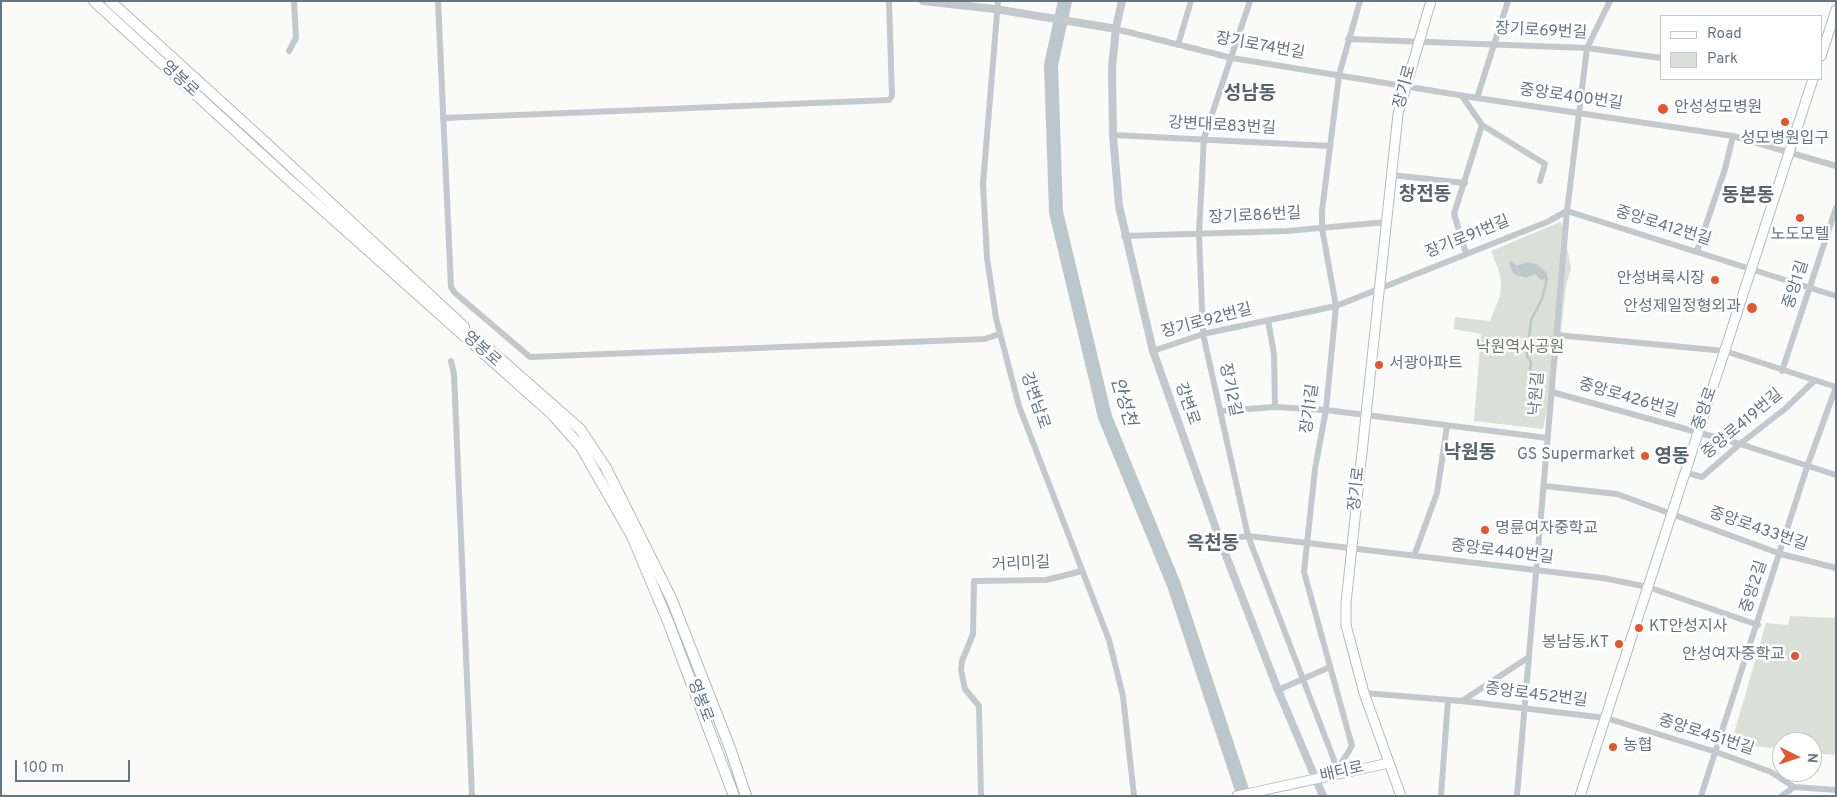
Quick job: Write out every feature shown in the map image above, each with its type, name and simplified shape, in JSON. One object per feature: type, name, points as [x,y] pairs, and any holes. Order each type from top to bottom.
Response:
[{"type":"main road","name":"영봉로","points":[[94,1],[286,177],[552,414],[581,448],[632,536],[672,632],[734,796]]},
{"type":"main road","name":"영봉로","points":[[110,1],[266,142],[472,335],[580,429],[606,468],[671,598],[730,748],[746,796]]},
{"type":"main road","name":"장기로","points":[[1401,796],[1364,693],[1346,625],[1346,603],[1398,114],[1431,1]]},
{"type":"main road","points":[[1822,54],[1832,31],[1836,10]]},
{"type":"main road","name":"중앙로","points":[[1580,796],[1813,80]]},
{"type":"main road","name":"배티로","points":[[1237,796],[1389,763]]},
{"type":"street","points":[[289,51],[296,38],[294,1]]},
{"type":"street","points":[[438,1],[451,287],[454,293],[530,357],[975,339],[999,334]]},
{"type":"street","points":[[443,118],[889,100],[892,96],[889,1]]},
{"type":"street","points":[[923,1],[996,5],[1015,13],[1113,28]]},
{"type":"street","name":"강변로","points":[[1122,1],[1113,28],[1112,67],[1113,136],[1119,206],[1124,236],[1153,351],[1220,540],[1278,690],[1323,796]]},
{"type":"street","points":[[1178,45],[1191,1]]},
{"type":"street","name":"장기2길","points":[[1250,1],[1204,138],[1200,234],[1204,334],[1248,536],[1302,681],[1334,760],[1334,774]]},
{"type":"street","name":"장기1길","points":[[1334,774],[1352,746],[1304,572],[1315,469],[1326,410],[1336,306],[1322,228],[1322,211],[1340,75],[1360,1]]},
{"type":"street","points":[[1477,98],[1508,1]]},
{"type":"street","name":"낙원길","points":[[1517,796],[1567,211],[1578,113],[1587,48],[1610,1]]},
{"type":"street","name":"강변남로","points":[[996,5],[982,184],[986,258],[999,334],[1020,406],[1109,640],[1123,696],[1134,796]]},
{"type":"street","name":"장기로74번길","points":[[1113,28],[1232,58],[1405,86]]},
{"type":"street","points":[[1348,40],[1418,42]]},
{"type":"street","name":"장기로69번길","points":[[1418,42],[1587,48],[1660,58]]},
{"type":"street","name":"중앙로400번길","points":[[1405,86],[1733,136],[1836,166]]},
{"type":"street","points":[[1462,96],[1482,125],[1545,164],[1540,181]]},
{"type":"street","points":[[1466,253],[1454,214],[1482,125]]},
{"type":"street","name":"강변대로83번길","points":[[1113,136],[1204,138],[1330,146]]},
{"type":"street","points":[[1697,251],[1725,169],[1733,136]]},
{"type":"street","points":[[1392,175],[1465,183]]},
{"type":"street","name":"중앙1길","points":[[1782,371],[1836,208]]},
{"type":"street","name":"중앙로412번길","points":[[1567,211],[1836,296]]},
{"type":"street","name":"장기로91번길","points":[[1380,290],[1466,253],[1547,222],[1567,211]]},
{"type":"street","name":"장기로86번길","points":[[1124,236],[1322,228],[1387,222]]},
{"type":"street","name":"장기로92번길","points":[[1153,351],[1204,334],[1336,306],[1380,290]]},
{"type":"street","name":"장기로92번길","points":[[1268,320],[1274,354],[1274,407]]},
{"type":"street","name":"중앙로419번길","points":[[1557,335],[1725,352],[1836,387]]},
{"type":"street","points":[[451,361],[454,374],[472,796]]},
{"type":"street","name":"중앙로419번길","points":[[1684,472],[1702,477],[1786,408],[1814,381]]},
{"type":"street","name":"중앙2길","points":[[1701,796],[1758,625],[1807,467],[1836,387]]},
{"type":"street","name":"중앙로426번길","points":[[1552,392],[1740,444],[1836,475]]},
{"type":"street","points":[[1220,411],[1274,407],[1326,410],[1548,438]]},
{"type":"street","points":[[1414,556],[1437,493],[1447,426]]},
{"type":"street","name":"중앙로433번길","points":[[1544,486],[1617,494],[1780,554],[1836,568]]},
{"type":"street","name":"중앙로440번길","points":[[1220,540],[1248,536],[1536,570],[1648,586],[1758,625]]},
{"type":"street","name":"거리미길","points":[[981,796],[979,706],[964,688],[961,670],[962,661],[973,634],[974,581],[1046,580],[1082,571]]},
{"type":"street","name":"중앙로452번길","points":[[1462,701],[1529,658]]},
{"type":"street","points":[[1278,690],[1330,667]]},
{"type":"street","name":"중앙로452번길","points":[[1364,693],[1524,707],[1606,718]]},
{"type":"street","points":[[1441,796],[1448,700]]},
{"type":"street","name":"중앙로451번길","points":[[1606,718],[1716,752],[1771,772],[1794,788]]},
{"type":"street","points":[[1782,796],[1794,788],[1836,790]]},
{"type":"green space","name":"낙원역사공원","points":[[1560,222],[1563,226],[1571,268],[1566,286],[1559,351],[1543,429],[1474,421],[1481,334],[1454,329],[1455,317],[1490,321],[1500,296],[1501,285],[1500,274],[1491,251]]},
{"type":"green space","name":"안성여자중학교","points":[[1790,616],[1836,618],[1836,755],[1822,754],[1822,732],[1772,732],[1772,748],[1731,744],[1766,623],[1788,625]]},
{"type":"shaded area","points":[[1511,261],[1517,266],[1527,262],[1536,264],[1547,273],[1547,278],[1541,280],[1535,274],[1526,278],[1514,274],[1509,264]]},
{"type":"waterway","name":"안성천","points":[[1065,1],[1051,65],[1056,212],[1105,417],[1174,585],[1244,796]]},
{"type":"waterway","points":[[1529,376],[1531,362],[1527,356],[1531,320],[1542,299],[1547,278]]},
{"type":"place","name":"안성성모병원","points":[[1663,109]]},
{"type":"place","name":"성모병원입구","points":[[1785,122]]},
{"type":"place","name":"노도모텔","points":[[1800,218]]},
{"type":"place","name":"안성벼룩시장","points":[[1715,280]]},
{"type":"place","name":"안성제일정형외과","points":[[1752,308]]},
{"type":"place","name":"서광아파트","points":[[1379,365]]},
{"type":"place","name":"GS Supermarket","points":[[1645,456]]},
{"type":"place","name":"명륜여자중학교","points":[[1485,530]]},
{"type":"place","name":"KT안성지사","points":[[1639,628]]},
{"type":"place","name":"봉남동.KT","points":[[1619,644]]},
{"type":"place","name":"안성여자중학교","points":[[1795,656]]},
{"type":"place","name":"농협","points":[[1613,747]]},
{"type":"district","name":"성남동","points":[[1250,95]]},
{"type":"district","name":"창전동","points":[[1425,196]]},
{"type":"district","name":"동본동","points":[[1748,197]]},
{"type":"district","name":"낙원동","points":[[1470,454]]},
{"type":"district","name":"영동","points":[[1672,458]]},
{"type":"district","name":"옥천동","points":[[1213,545]]}]
